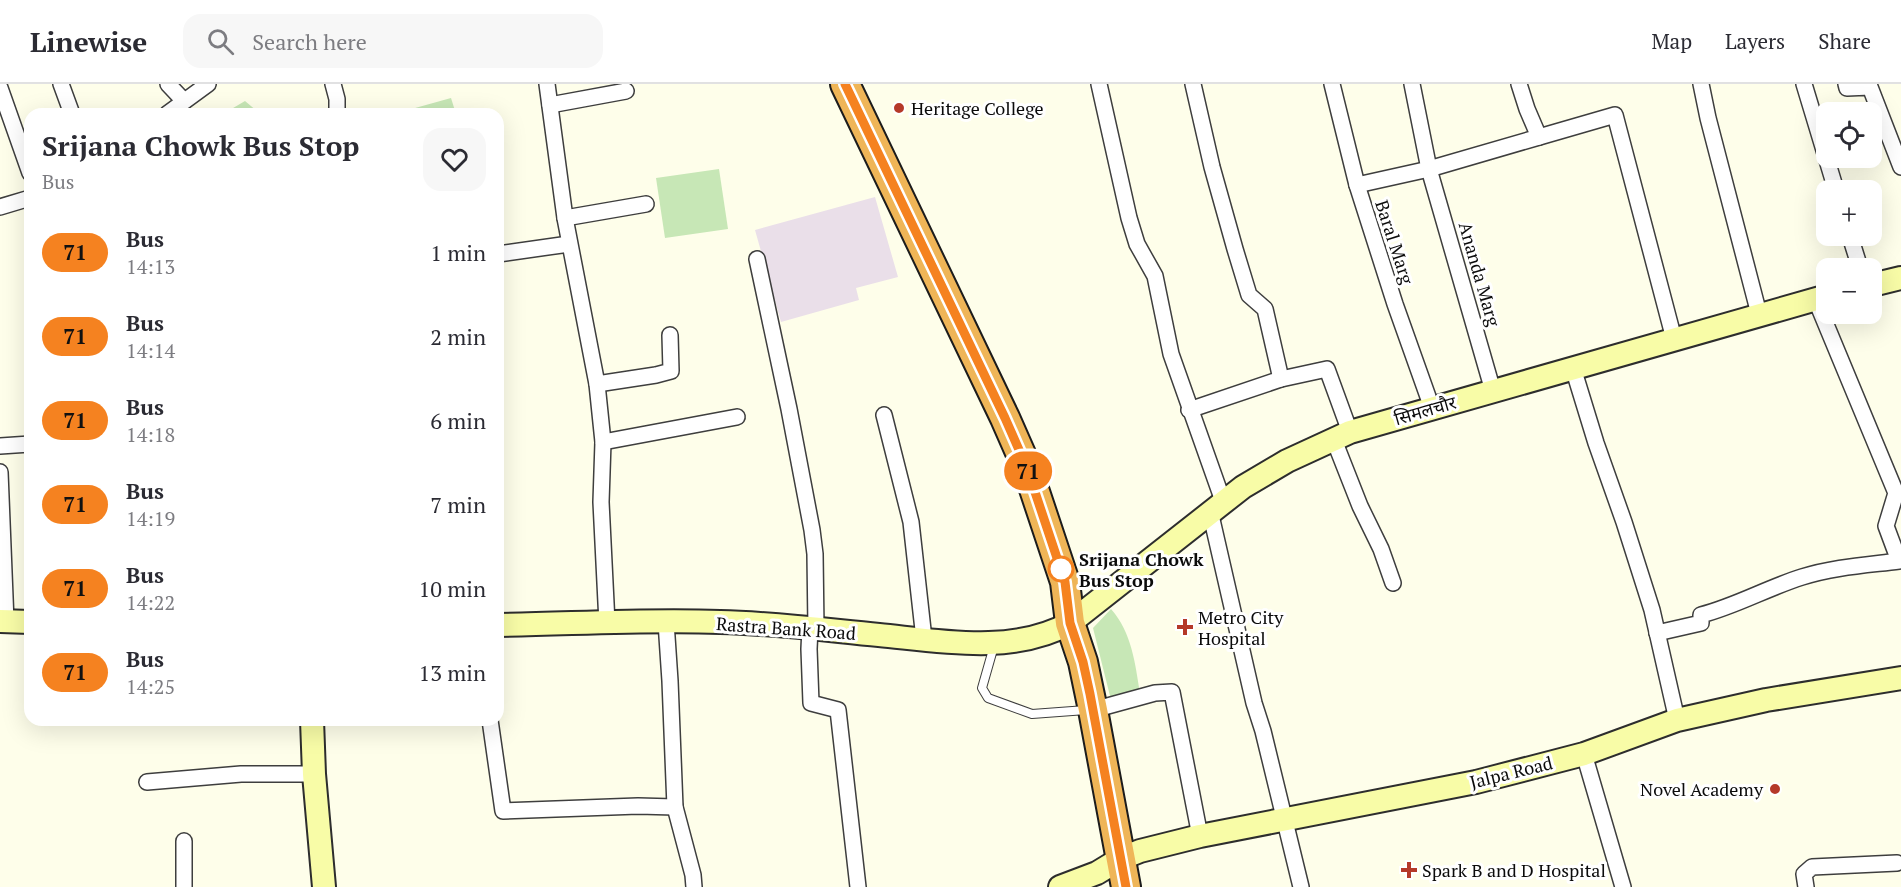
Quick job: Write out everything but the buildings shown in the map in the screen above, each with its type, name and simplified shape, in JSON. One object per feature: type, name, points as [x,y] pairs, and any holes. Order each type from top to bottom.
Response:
[{"type":"highway","points":[[845,84],[1027,468],[1065,582],[1070,623],[1083,662],[1126,887]]},
{"type":"main road","points":[[1882,283],[1901,278]]},
{"type":"main road","name":"सिमलचौर","points":[[1070,623],[1243,487],[1287,461],[1342,436],[1816,298]]},
{"type":"main road","points":[[3,622],[24,622]]},
{"type":"main road","name":"Rastra Bank Road","points":[[504,625],[721,622],[924,639],[996,642],[1020,641],[1059,630],[1070,623]]},
{"type":"main road","name":"Jalpa Road","points":[[1060,887],[1097,873],[1140,851],[1200,836],[1476,782],[1584,754],[1677,720],[1766,700],[1901,678]]},
{"type":"main road","points":[[312,726],[324,887]]},
{"type":"street","points":[[61,84],[70,108]]},
{"type":"street","points":[[168,84],[184,101]]},
{"type":"street","points":[[175,108],[208,84]]},
{"type":"street","points":[[333,84],[337,108]]},
{"type":"street","points":[[546,84],[569,244],[597,384],[603,442],[601,502],[607,623]]},
{"type":"street","points":[[1099,84],[1129,218],[1137,244],[1155,276],[1171,354],[1216,506],[1254,703],[1301,887]]},
{"type":"street","points":[[1193,84],[1212,167],[1242,272],[1249,294],[1265,309],[1281,379]]},
{"type":"street","name":"Baral Marg","points":[[1332,84],[1357,185],[1395,304],[1432,408]]},
{"type":"street","name":"Ananda Marg","points":[[1412,84],[1429,169],[1493,391]]},
{"type":"street","points":[[1519,84],[1539,136]]},
{"type":"street","points":[[1701,84],[1759,314]]},
{"type":"street","points":[[1804,84],[1833,180]]},
{"type":"street","points":[[1846,84],[1847,88],[1870,87],[1901,167]]},
{"type":"street","points":[[0,88],[24,156]]},
{"type":"street","points":[[550,105],[627,91]]},
{"type":"street","points":[[1357,185],[1429,169],[1615,115],[1674,339]]},
{"type":"street","points":[[0,207],[24,200]]},
{"type":"street","points":[[565,218],[645,204]]},
{"type":"street","points":[[504,253],[569,244]]},
{"type":"street","points":[[757,260],[812,530],[814,554],[811,703],[838,710],[858,887]]},
{"type":"street","points":[[1657,633],[1701,623],[1701,615],[1804,576],[1899,561],[1886,526],[1896,493],[1831,324]]},
{"type":"street","points":[[597,384],[671,371],[670,335]]},
{"type":"street","points":[[1573,368],[1652,610],[1677,720]]},
{"type":"street","points":[[1189,410],[1281,379],[1327,369],[1360,506],[1381,549],[1393,583]]},
{"type":"street","points":[[884,415],[911,522],[924,639]]},
{"type":"street","points":[[603,442],[738,417]]},
{"type":"street","points":[[0,446],[24,444]]},
{"type":"street","points":[[0,472],[3,622]]},
{"type":"street","points":[[666,622],[675,807],[694,887]]},
{"type":"street","points":[[1093,710],[1155,693],[1172,692],[1200,836]]},
{"type":"street","points":[[491,726],[503,811],[638,806],[675,807]]},
{"type":"street","points":[[1584,754],[1623,887]]},
{"type":"street","points":[[147,782],[241,774],[314,774]]},
{"type":"street","points":[[183,887],[184,841]]},
{"type":"street","points":[[1806,887],[1804,874],[1812,867],[1897,863]]},
{"type":"lane","points":[[996,642],[982,688],[988,698],[1032,714],[1093,710]]},
{"type":"shaded area","points":[[875,197],[898,277],[856,288],[859,300],[781,322],[755,230]]},
{"type":"green space","points":[[451,98],[454,108],[415,108]]},
{"type":"green space","points":[[245,101],[253,108],[233,108]]},
{"type":"green space","points":[[719,169],[728,229],[665,238],[656,178]]},
{"type":"green space","points":[[1111,609],[1128,638],[1140,693],[1111,700],[1093,628]]},
{"type":"bus line","name":"71","points":[[845,84],[1027,468],[1065,582],[1070,623],[1083,662],[1090,694],[1126,887]]},
{"type":"place","name":"Heritage College","points":[[899,108]]},
{"type":"place","name":"Srijana Chowk Bus Stop","points":[[1061,569]]},
{"type":"place","name":"Metro City Hospital","points":[[1185,627]]},
{"type":"place","name":"Novel Academy","points":[[1775,789]]},
{"type":"place","name":"Spark B and D Hospital","points":[[1409,870]]}]
